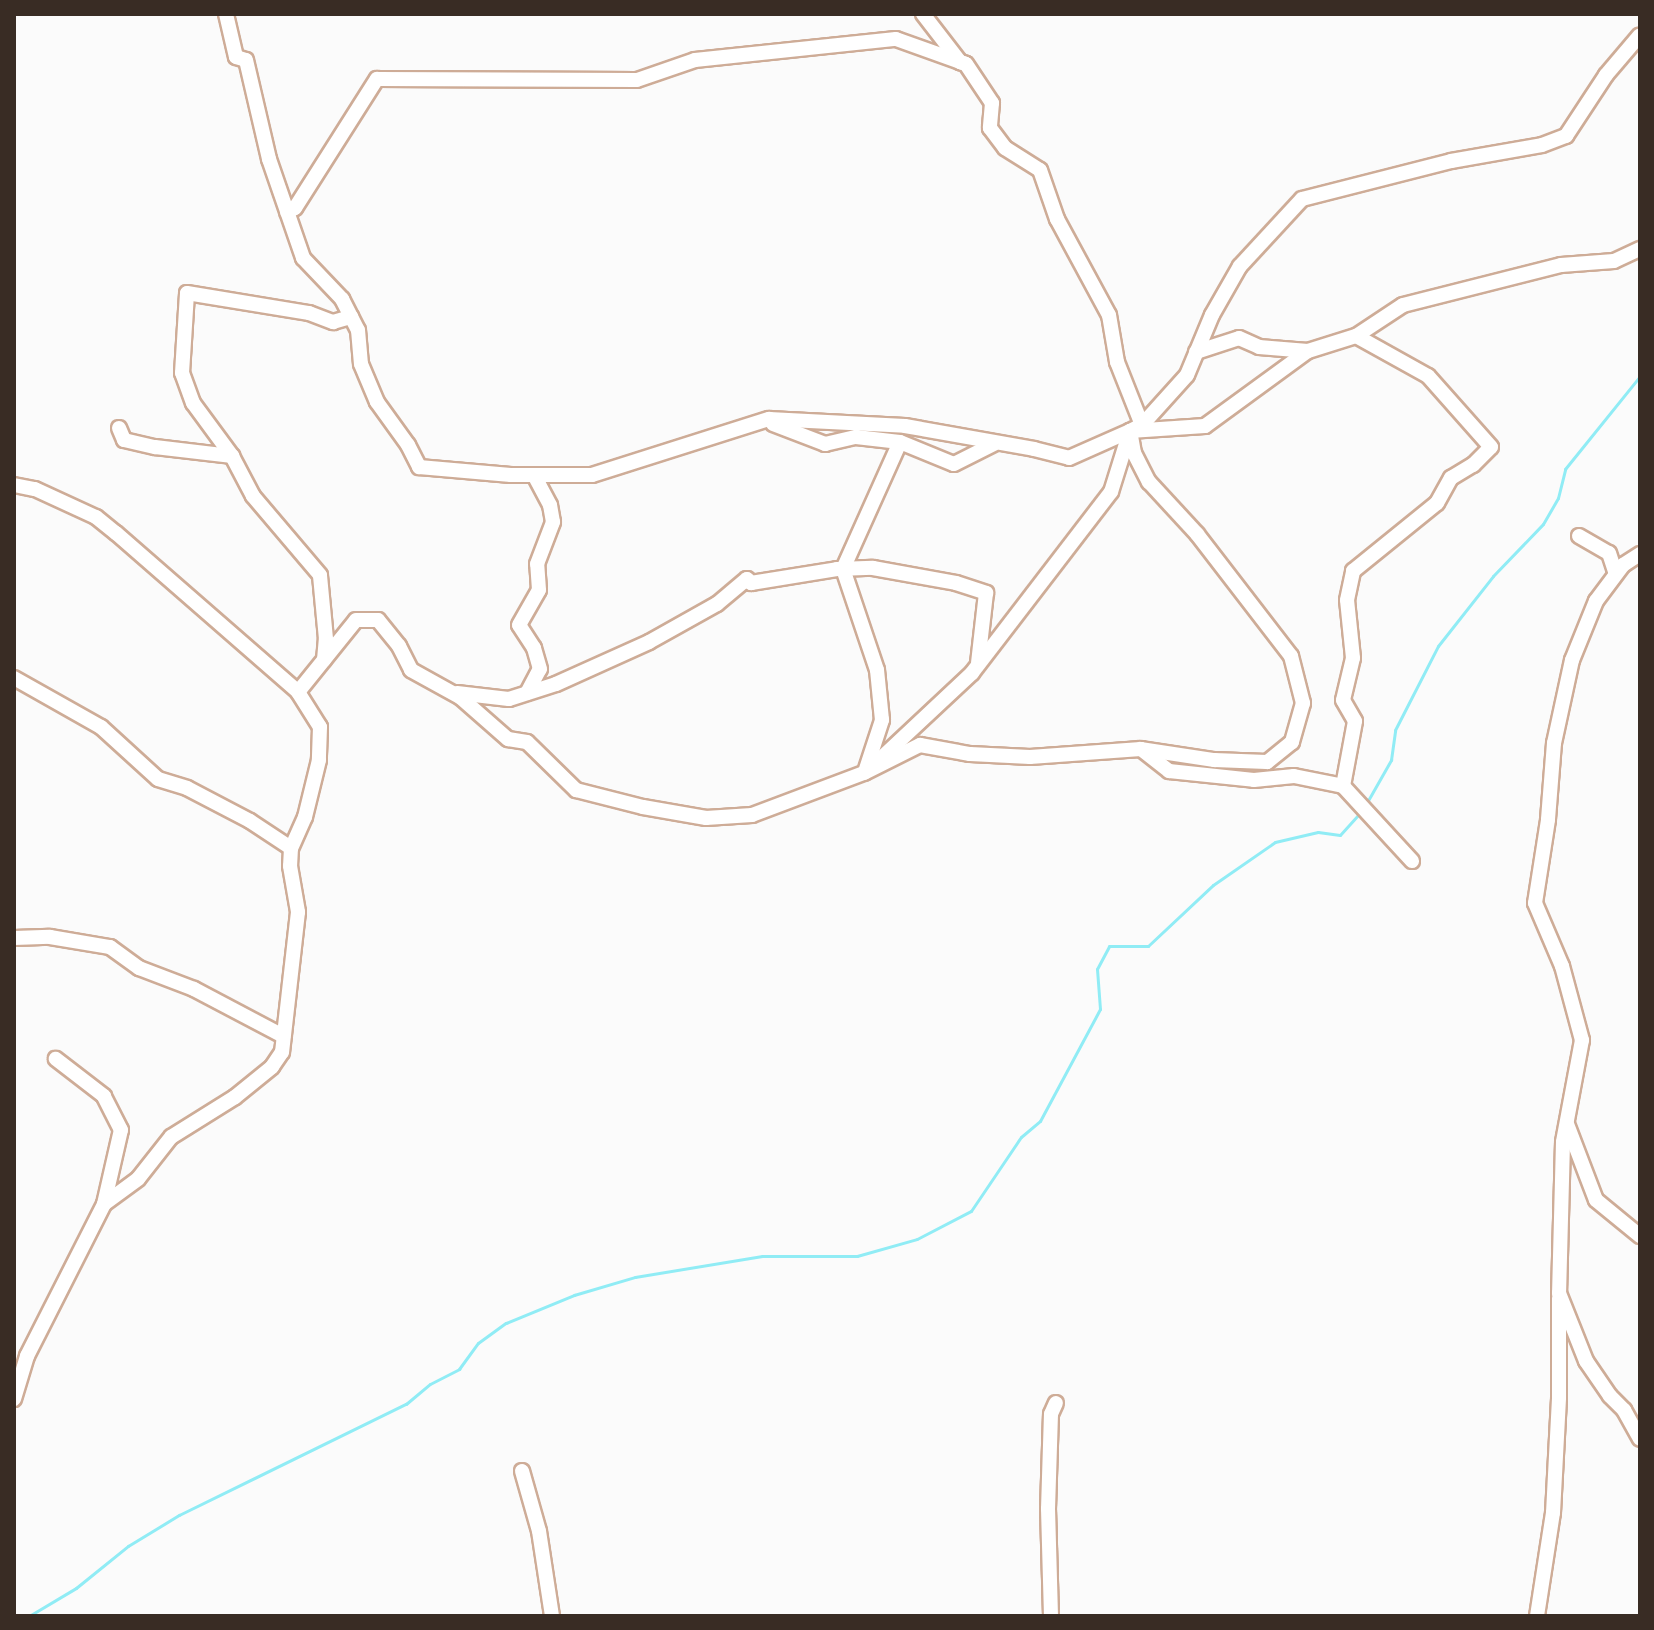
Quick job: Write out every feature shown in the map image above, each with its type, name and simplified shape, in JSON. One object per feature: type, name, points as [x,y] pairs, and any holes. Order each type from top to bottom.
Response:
[{"type":"street","points":[[226,14],[233,32],[236,57],[246,60],[269,159],[303,258],[342,299],[358,330],[361,364],[377,402],[408,445],[419,467],[534,475],[592,475],[765,421],[830,420],[905,426],[1069,458],[1136,428],[1187,375],[1212,315],[1240,266],[1302,199],[1451,161],[1542,145],[1566,136],[1606,75],[1640,35]]},
{"type":"street","points":[[923,14],[960,62],[966,64]]},
{"type":"street","points":[[287,212],[295,208],[377,79],[637,80],[695,60],[896,39],[966,64],[992,103],[990,128],[1005,148],[1040,170],[1057,219],[1109,315],[1117,362],[1136,428],[1134,453],[1149,482],[1197,534],[1291,656],[1303,703],[1292,742],[1267,762],[1214,760],[1141,749],[1030,757],[970,754],[920,745],[864,773],[752,815],[706,818],[643,807],[576,790],[527,742],[508,739],[452,692],[411,670],[399,646],[378,620],[356,620],[298,692]]},
{"type":"street","points":[[1136,428],[1205,426],[1308,351],[1356,336],[1403,305],[1561,265],[1614,261],[1640,249]]},
{"type":"street","points":[[324,660],[326,639],[320,575],[253,496],[232,456],[193,403],[182,373],[187,293],[309,313],[333,322],[351,317]]},
{"type":"street","points":[[1343,786],[1355,721],[1343,700],[1353,658],[1347,600],[1353,571],[1437,503],[1451,478],[1473,465],[1491,447],[1428,376],[1356,336]]},
{"type":"street","points":[[1196,352],[1239,338],[1259,347],[1308,351]]},
{"type":"street","points":[[765,421],[825,444],[856,437],[900,442],[954,464],[994,444]]},
{"type":"street","points":[[119,428],[124,440],[232,456]]},
{"type":"street","points":[[864,773],[978,664],[1111,492],[1136,428]]},
{"type":"street","points":[[864,773],[882,720],[878,682],[843,569],[900,442]]},
{"type":"street","points":[[527,693],[540,669],[534,648],[519,625],[539,590],[537,564],[553,522],[550,505],[534,475]]},
{"type":"street","points":[[14,485],[35,489],[96,517],[298,692],[320,727],[319,760],[305,817],[291,848],[290,866],[298,912],[282,1052],[272,1067],[235,1097],[171,1137],[138,1179],[104,1204]]},
{"type":"street","points":[[1579,536],[1609,553],[1616,574]]},
{"type":"street","points":[[1537,1616],[1553,1513],[1559,1397],[1565,1120],[1582,1040],[1562,966],[1535,903],[1548,820],[1554,743],[1572,660],[1596,601],[1616,574],[1640,554]]},
{"type":"street","points":[[452,692],[509,699],[649,642],[717,604],[747,579],[751,583],[843,569],[873,568],[956,583],[986,593],[978,664]]},
{"type":"street","points":[[14,678],[101,727],[158,779],[187,788],[250,821],[291,848]]},
{"type":"street","points":[[1141,749],[1169,771],[1254,780],[1294,776],[1343,786],[1412,861]]},
{"type":"street","points":[[14,938],[50,937],[110,947],[139,968],[194,989],[283,1036]]},
{"type":"street","points":[[14,1399],[18,1368],[104,1204],[121,1130],[104,1096],[56,1059]]},
{"type":"street","points":[[1565,1120],[1596,1200],[1640,1236]]},
{"type":"street","points":[[1559,1293],[1586,1361],[1610,1396],[1624,1410],[1640,1439]]},
{"type":"street","points":[[1051,1616],[1048,1509],[1051,1414],[1056,1403]]},
{"type":"street","points":[[522,1471],[539,1531],[552,1616]]},
{"type":"waterway","points":[[1366,804],[1391,760],[1395,730],[1438,646],[1493,576],[1543,524],[1558,498],[1565,469],[1640,376]]},
{"type":"waterway","points":[[29,1616],[76,1588],[128,1546],[179,1515],[406,1404],[430,1384],[459,1369],[478,1343],[506,1323],[574,1295],[635,1277],[762,1256],[857,1256],[917,1239],[971,1211],[1021,1137],[1040,1121],[1100,1009],[1097,969],[1109,946],[1148,946],[1213,885],[1275,842],[1318,832],[1340,835],[1360,813]]}]
